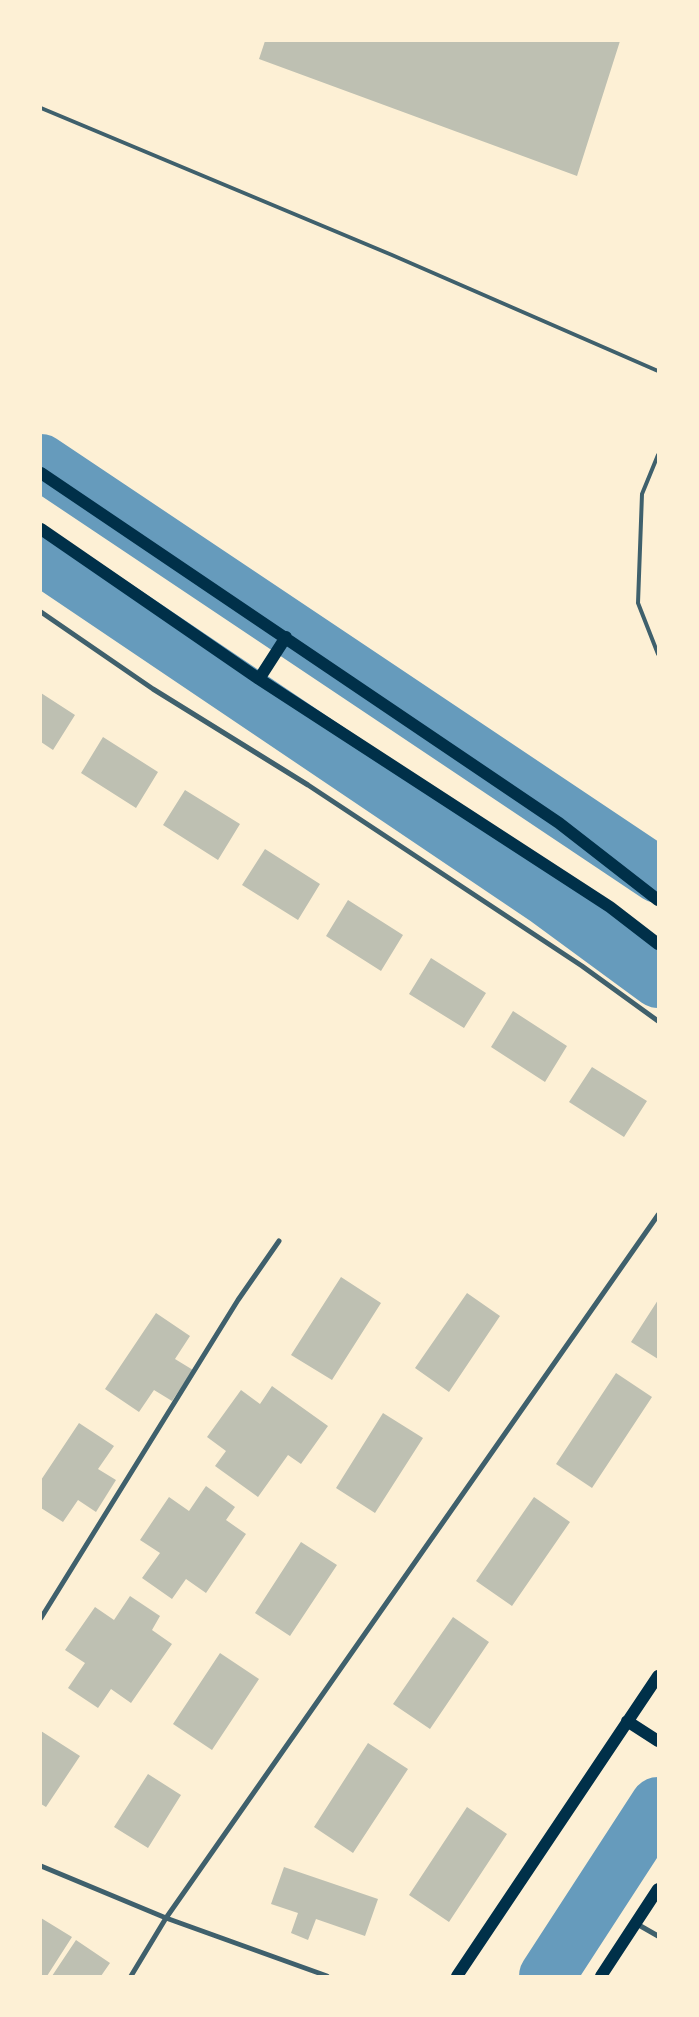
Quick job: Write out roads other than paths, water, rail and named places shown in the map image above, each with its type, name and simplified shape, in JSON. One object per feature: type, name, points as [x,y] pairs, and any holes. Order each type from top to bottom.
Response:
[{"type":"main road","points":[[41,473],[559,823],[658,900]]},
{"type":"main road","points":[[41,529],[259,679],[610,907],[658,944]]},
{"type":"main road","points":[[259,679],[286,637]]},
{"type":"main road","points":[[457,1976],[630,1724],[658,1676]]},
{"type":"main road","points":[[630,1724],[658,1741]]},
{"type":"main road","points":[[601,1976],[634,1922],[658,1888]]},
{"type":"street","points":[[41,612],[153,689],[308,785],[574,961],[658,1021]]},
{"type":"street","points":[[130,1976],[166,1918],[658,1215]]},
{"type":"street","points":[[41,1618],[238,1300],[279,1240]]},
{"type":"street","points":[[41,1866],[166,1918],[327,1976]]},
{"type":"street","points":[[634,1922],[658,1936]]},
{"type":"lane","points":[[41,108],[392,255],[658,371]]},
{"type":"lane","points":[[658,455],[642,494],[638,603],[658,654]]},
{"type":"waterway","points":[[41,462],[658,875]]},
{"type":"waterway","points":[[41,557],[545,897],[658,980]]},
{"type":"waterway","points":[[547,1976],[658,1805]]}]
